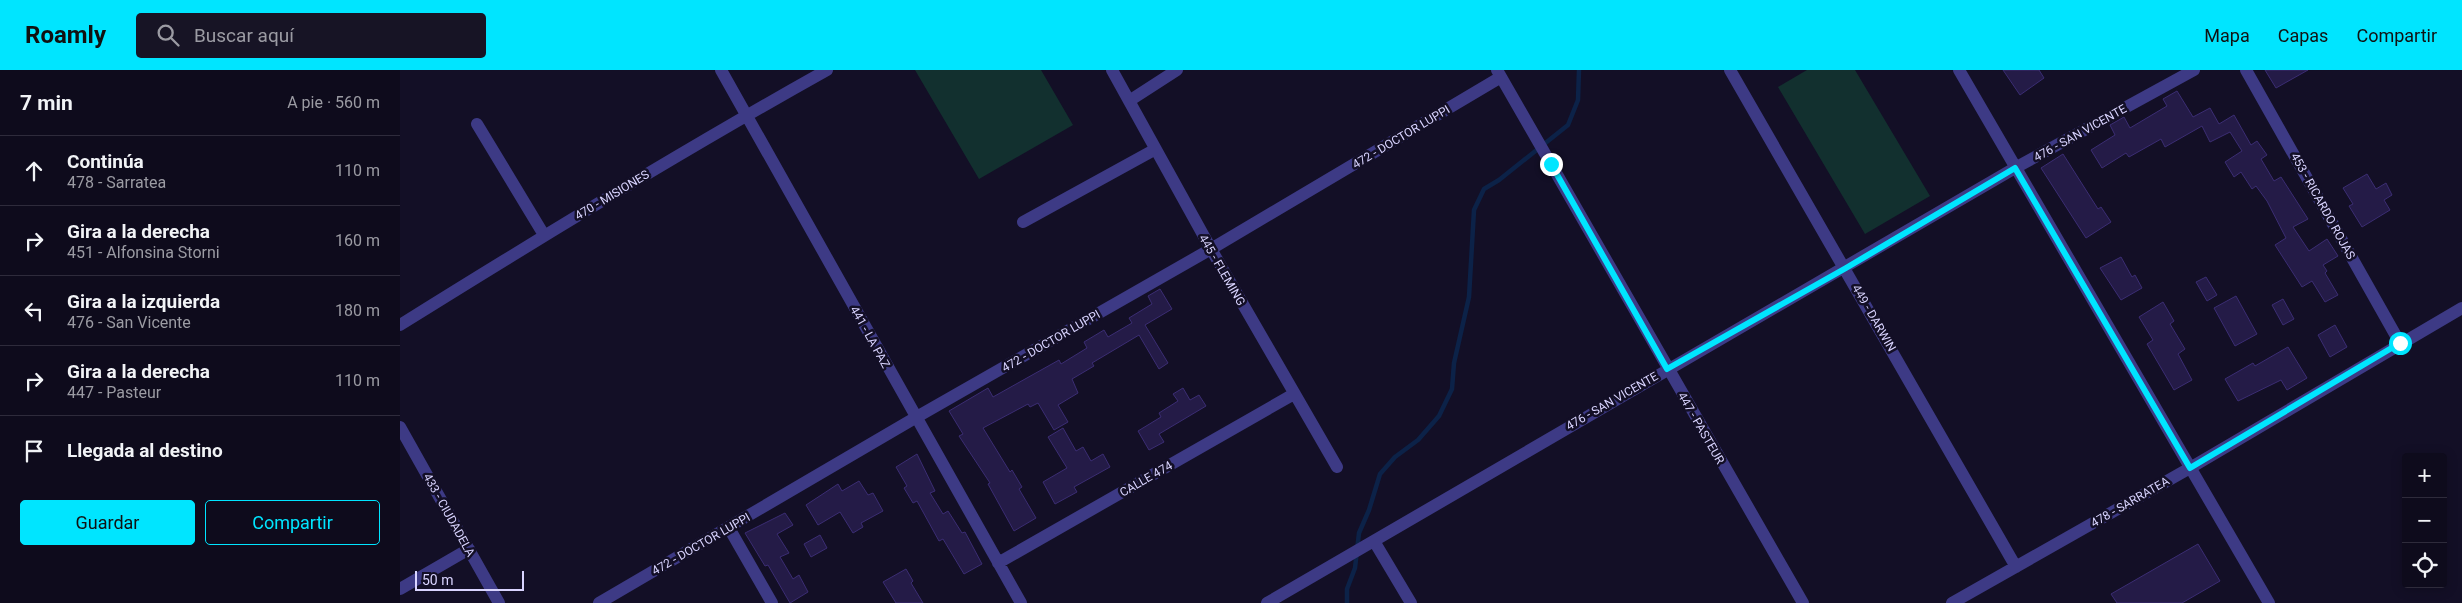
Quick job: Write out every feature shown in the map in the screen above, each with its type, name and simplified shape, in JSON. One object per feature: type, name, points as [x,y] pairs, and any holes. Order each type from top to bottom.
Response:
[{"type":"street","name":"441 - LA PAZ","points":[[721,70],[915,418],[1021,603]]},
{"type":"street","name":"470 - MISIONES","points":[[400,325],[544,235],[747,114],[827,70]]},
{"type":"street","name":"445 - FLEMING","points":[[1112,70],[1154,150],[1210,249],[1337,467]]},
{"type":"street","points":[[1129,101],[1177,70]]},
{"type":"street","name":"449 - DARWIN","points":[[1730,70],[1846,268],[2016,567]]},
{"type":"street","points":[[1959,70],[2269,603]]},
{"type":"street","name":"476 - SAN VICENTE","points":[[1267,603],[2015,168],[2194,70]]},
{"type":"street","name":"453 - RICARDO ROJAS","points":[[2246,70],[2400,343]]},
{"type":"street","name":"447 - PASTEUR","points":[[1499,74],[1803,603]]},
{"type":"street","name":"472 - DOCTOR LUPPI","points":[[599,603],[915,418],[1210,249],[1499,74]]},
{"type":"street","points":[[477,124],[544,235]]},
{"type":"street","points":[[1023,222],[1154,150]]},
{"type":"street","name":"478 - SARRATEA","points":[[1952,603],[2190,468],[2462,308]]},
{"type":"street","name":"CALLE 474","points":[[998,564],[1294,394]]},
{"type":"street","name":"433 - CIUDADELA","points":[[400,427],[499,603]]},
{"type":"street","points":[[729,528],[772,603]]},
{"type":"street","points":[[1372,542],[1410,603]]},
{"type":"street","points":[[400,589],[469,549]]},
{"type":"green space","points":[[915,70],[1041,70],[1073,125],[979,179]]},
{"type":"green space","points":[[1807,70],[1855,70],[1930,196],[1865,234],[1778,87]]},
{"type":"building","points":[[2003,70],[2039,70],[2044,78],[2020,95]]},
{"type":"building","points":[[2265,70],[2308,70],[2276,88]]},
{"type":"building","points":[[2177,91],[2193,117],[2210,108],[2219,124],[2234,115],[2251,145],[2257,141],[2267,155],[2261,159],[2274,181],[2281,177],[2308,219],[2293,227],[2309,251],[2327,239],[2338,256],[2323,265],[2327,271],[2325,273],[2338,295],[2325,302],[2312,281],[2302,287],[2275,245],[2286,238],[2267,201],[2256,186],[2252,189],[2241,172],[2234,177],[2225,162],[2242,151],[2230,132],[2210,142],[2202,126],[2165,147],[2161,139],[2129,157],[2126,153],[2102,168],[2091,150],[2115,135],[2110,125],[2124,117],[2130,128],[2167,106],[2163,99]]},
{"type":"building","points":[[2063,154],[2098,209],[2101,207],[2111,222],[2086,238],[2041,168]]},
{"type":"building","points":[[2367,174],[2376,189],[2386,183],[2392,195],[2384,200],[2390,210],[2362,227],[2349,206],[2353,204],[2343,188]]},
{"type":"building","points":[[2121,257],[2132,277],[2135,275],[2142,288],[2121,300],[2100,268]]},
{"type":"building","points":[[2206,277],[2217,295],[2207,301],[2196,282]]},
{"type":"building","points":[[1160,289],[1172,309],[1145,325],[1168,363],[1159,369],[1139,335],[1092,363],[1094,366],[1072,379],[1078,393],[1058,405],[1068,422],[1054,430],[1038,403],[1030,407],[1028,404],[983,428],[1010,472],[1012,470],[1022,487],[1019,489],[1036,518],[1014,531],[988,484],[990,483],[959,436],[963,434],[949,411],[988,388],[993,397],[1059,360],[1061,364],[1087,348],[1084,342],[1104,330],[1108,337],[1132,323],[1129,318],[1152,304],[1148,296]]},
{"type":"building","points":[[2236,296],[2257,334],[2235,346],[2214,308]]},
{"type":"building","points":[[2283,299],[2294,319],[2283,325],[2272,305]]},
{"type":"building","points":[[2163,302],[2174,321],[2170,324],[2185,349],[2178,354],[2192,380],[2174,390],[2147,344],[2153,340],[2139,317]]},
{"type":"building","points":[[2335,325],[2347,347],[2330,357],[2318,335]]},
{"type":"building","points":[[2288,347],[2307,378],[2287,390],[2281,380],[2238,401],[2225,379],[2253,363],[2255,366]]},
{"type":"building","points":[[1183,388],[1190,400],[1199,395],[1206,406],[1159,434],[1164,442],[1149,450],[1138,431],[1161,417],[1159,413],[1178,401],[1173,394]]},
{"type":"building","points":[[1063,428],[1076,451],[1083,447],[1091,461],[1103,454],[1110,467],[1074,487],[1077,492],[1055,504],[1043,482],[1067,468],[1048,437]]},
{"type":"building","points":[[917,454],[935,491],[930,493],[943,514],[948,511],[962,533],[965,532],[982,564],[964,574],[943,539],[939,541],[917,501],[913,503],[904,488],[907,486],[896,467]]},
{"type":"building","points":[[859,481],[868,495],[873,493],[883,511],[861,523],[863,527],[853,533],[840,512],[818,525],[806,505],[838,484],[842,491]]},
{"type":"building","points":[[785,513],[793,525],[777,534],[789,553],[780,557],[793,579],[799,575],[808,592],[790,603],[768,565],[765,566],[745,533]]},
{"type":"building","points":[[820,535],[827,548],[811,557],[804,544]]},
{"type":"building","points":[[2198,544],[2220,581],[2182,603],[2117,603],[2111,594]]},
{"type":"building","points":[[906,569],[913,581],[911,583],[923,603],[896,603],[883,582]]},
{"type":"waterway","points":[[1347,603],[1347,589],[1355,568],[1359,533],[1369,510],[1380,474],[1395,457],[1418,440],[1439,416],[1452,389],[1454,363],[1469,297],[1474,210],[1484,189],[1499,180],[1568,125],[1578,100],[1579,70]]},
{"type":"route","points":[[1551,164],[1667,369],[1846,268],[2015,168],[2190,468],[2400,343]]}]
